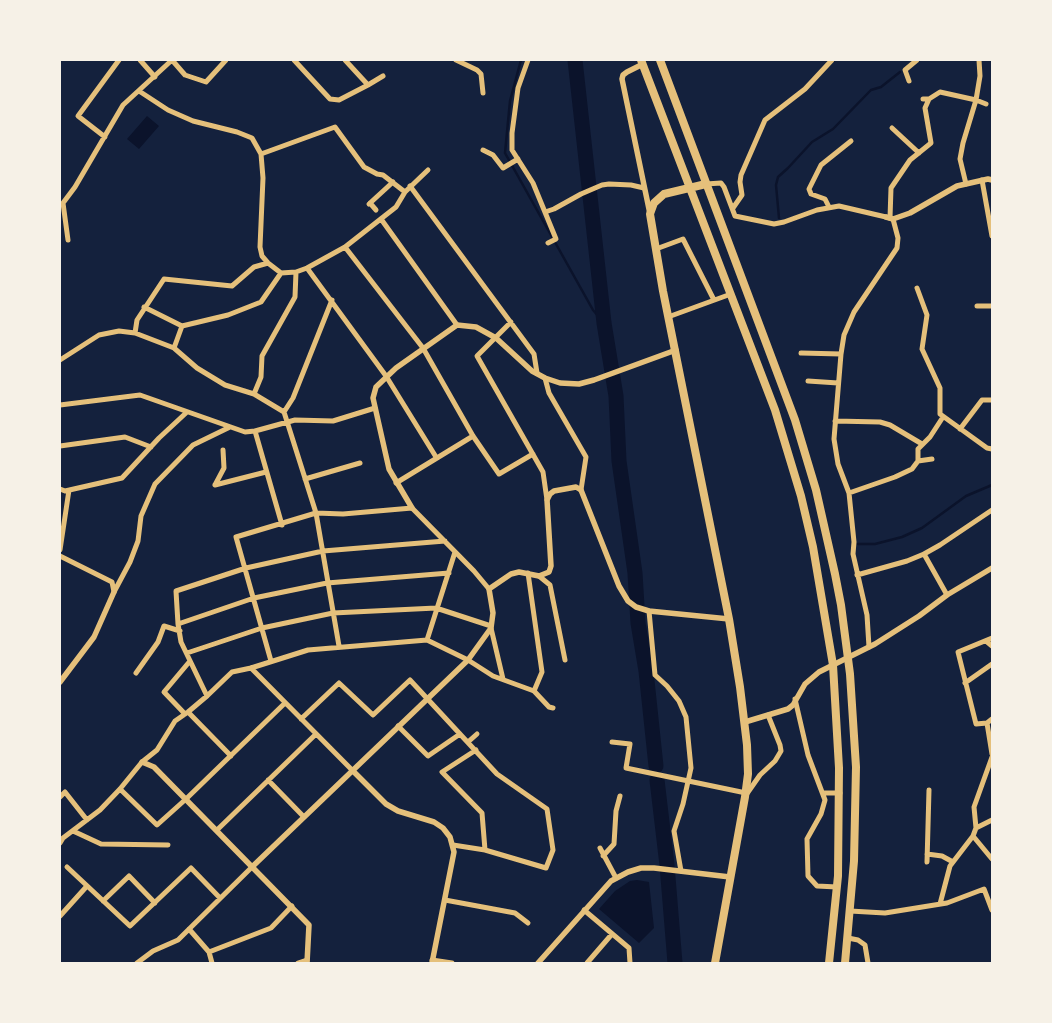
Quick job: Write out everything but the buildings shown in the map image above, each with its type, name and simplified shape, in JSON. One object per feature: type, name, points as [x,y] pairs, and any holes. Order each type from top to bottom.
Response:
[{"type":"main road","points":[[661,60],[801,437],[828,542],[841,605],[852,695],[856,786],[854,861],[845,963]]},
{"type":"main road","points":[[642,62],[775,410],[800,491],[813,547],[834,665],[840,793],[837,888],[828,963]]},
{"type":"main road","points":[[706,184],[664,194],[654,203],[650,214],[668,317],[729,619],[745,722],[748,758],[745,795],[715,963]]},
{"type":"street","points":[[104,137],[78,116],[119,60]]},
{"type":"street","points":[[140,60],[155,77]]},
{"type":"street","points":[[68,240],[63,221],[63,203],[75,188],[123,104],[172,60],[185,75],[206,82],[226,60]]},
{"type":"street","points":[[294,60],[330,99],[339,100],[383,76]]},
{"type":"street","points":[[345,60],[368,85]]},
{"type":"street","points":[[456,60],[477,70],[481,74],[483,93]]},
{"type":"street","points":[[528,60],[518,88],[512,133],[512,150],[516,160],[533,183],[556,239],[548,243]]},
{"type":"street","points":[[733,208],[742,195],[741,175],[765,120],[805,88],[832,60]]},
{"type":"street","points":[[910,81],[905,70],[917,60]]},
{"type":"street","points":[[966,184],[960,159],[976,100],[980,76],[980,60]]},
{"type":"street","points":[[642,62],[623,75],[622,79],[650,214]]},
{"type":"street","points":[[139,91],[168,110],[193,121],[237,132],[252,138],[261,154],[263,178],[260,247],[262,256],[281,273],[296,272],[308,268],[345,247],[396,207],[410,186],[428,170]]},
{"type":"street","points":[[869,647],[867,615],[852,554],[854,542],[849,493],[835,452],[840,354],[844,335],[854,312],[897,248],[898,238],[890,218],[891,188],[910,160],[931,143],[925,108],[926,99],[940,92],[986,104]]},
{"type":"street","points":[[261,154],[335,127],[364,167],[377,174],[383,174],[406,192]]},
{"type":"street","points":[[892,128],[919,153]]},
{"type":"street","points":[[829,207],[825,199],[811,194],[809,189],[821,165],[851,141]]},
{"type":"street","points":[[483,150],[494,155],[503,168],[516,160]]},
{"type":"street","points":[[706,184],[721,183],[724,186],[735,216],[774,224],[829,207],[839,206],[890,218],[910,213],[957,186],[982,180],[992,180]]},
{"type":"street","points":[[982,180],[992,236]]},
{"type":"street","points":[[376,210],[370,204],[393,182]]},
{"type":"street","points":[[545,212],[596,187],[609,184],[631,185],[644,188]]},
{"type":"street","points":[[410,186],[534,354],[537,374]]},
{"type":"street","points":[[381,217],[457,325]]},
{"type":"street","points":[[656,249],[683,239],[714,300]]},
{"type":"street","points":[[345,247],[423,348],[474,436],[499,474],[533,454]]},
{"type":"street","points":[[135,333],[137,320],[164,279],[232,286],[254,267],[268,263]]},
{"type":"street","points":[[308,268],[386,376],[436,457]]},
{"type":"street","points":[[254,394],[261,377],[262,356],[295,297],[296,272]]},
{"type":"street","points":[[144,307],[182,326],[228,316],[261,302],[281,273]]},
{"type":"street","points":[[917,288],[927,315],[922,349],[940,388],[940,414],[987,448],[992,448]]},
{"type":"street","points":[[668,317],[731,294]]},
{"type":"street","points":[[284,412],[293,398],[332,300]]},
{"type":"street","points":[[977,306],[992,306]]},
{"type":"street","points":[[511,322],[477,356],[543,472],[547,500],[551,566],[547,574],[539,576]]},
{"type":"street","points":[[503,678],[491,627],[493,613],[488,589],[412,508],[396,483],[389,469],[373,398],[376,387],[386,376],[457,325],[476,327],[496,338],[537,374],[560,383],[579,384],[594,380],[676,350]]},
{"type":"street","points":[[174,348],[182,326]]},
{"type":"street","points":[[60,360],[99,335],[119,331],[135,333],[174,348],[197,368],[225,385],[254,394],[284,412],[316,513],[339,646]]},
{"type":"street","points":[[801,353],[840,354]]},
{"type":"street","points":[[544,378],[549,393],[586,457],[581,490],[619,586],[628,601],[647,611],[729,619]]},
{"type":"street","points":[[808,381],[838,383]]},
{"type":"street","points":[[60,405],[140,396],[245,432],[294,420],[333,421],[376,408]]},
{"type":"street","points":[[960,429],[982,400],[992,400]]},
{"type":"street","points":[[60,489],[65,491],[122,478],[150,447],[187,412]]},
{"type":"street","points":[[849,493],[912,469],[918,461],[918,449],[930,437],[943,417]]},
{"type":"street","points":[[836,421],[880,422],[890,425],[922,444]]},
{"type":"street","points":[[60,682],[94,637],[130,562],[136,548],[141,516],[155,484],[193,445],[230,427]]},
{"type":"street","points":[[255,431],[282,525]]},
{"type":"street","points":[[396,483],[436,457],[474,436]]},
{"type":"street","points":[[60,446],[125,437],[150,447]]},
{"type":"street","points":[[223,450],[224,468],[215,485],[266,472]]},
{"type":"street","points":[[918,461],[932,460]]},
{"type":"street","points":[[305,479],[360,463]]},
{"type":"street","points":[[547,500],[554,491],[576,487],[581,490]]},
{"type":"street","points":[[60,550],[69,490]]},
{"type":"street","points":[[271,661],[236,537],[282,525],[316,513],[343,514],[412,508]]},
{"type":"street","points":[[856,575],[907,561],[924,554],[992,510]]},
{"type":"street","points":[[207,696],[181,642],[176,591],[246,568],[322,551],[445,541]]},
{"type":"street","points":[[427,640],[455,552]]},
{"type":"street","points":[[924,554],[947,595]]},
{"type":"street","points":[[60,556],[112,582],[114,592]]},
{"type":"street","points":[[745,722],[788,710],[805,684],[812,677],[869,647],[919,616],[947,595],[992,568]]},
{"type":"street","points":[[488,589],[511,574],[519,572],[539,576],[550,585],[564,660]]},
{"type":"street","points":[[528,573],[542,672],[534,691]]},
{"type":"street","points":[[178,624],[254,598],[327,582],[449,574]]},
{"type":"street","points":[[187,653],[262,628],[333,613],[436,608],[491,627]]},
{"type":"street","points":[[647,611],[655,675],[668,686],[680,701],[686,717],[691,768],[684,804],[674,831],[678,870]]},
{"type":"street","points":[[136,673],[158,642],[164,626],[180,631]]},
{"type":"street","points":[[137,963],[153,951],[178,940],[303,816],[468,660],[491,627]]},
{"type":"street","points":[[940,904],[950,866],[973,836],[976,828],[974,807],[989,772],[992,755],[989,721],[976,724],[958,652],[992,638]]},
{"type":"street","points":[[60,844],[66,836],[100,810],[120,789],[142,762],[156,750],[174,721],[207,696],[232,672],[308,650],[427,640],[468,660],[493,676],[503,678],[534,691],[549,707],[553,708]]},
{"type":"street","points":[[986,641],[992,646]]},
{"type":"street","points":[[190,661],[164,692],[231,756]]},
{"type":"street","points":[[965,683],[992,664]]},
{"type":"street","points":[[251,668],[386,804],[434,822],[444,828],[450,837],[454,852],[432,961],[452,963]]},
{"type":"street","points":[[301,719],[339,683],[373,715],[410,680],[497,774],[547,810],[553,850],[546,868],[485,850],[453,845]]},
{"type":"street","points":[[795,700],[808,755],[825,800],[824,807],[807,839],[808,876],[817,886],[837,888]]},
{"type":"street","points":[[120,789],[157,825],[285,703]]},
{"type":"street","points":[[612,742],[630,744],[626,768],[688,780],[745,795],[781,751],[768,715]]},
{"type":"street","points":[[398,726],[428,756],[460,734]]},
{"type":"street","points":[[217,830],[316,734]]},
{"type":"street","points":[[468,742],[477,734]]},
{"type":"street","points":[[476,750],[442,772],[482,813],[485,850]]},
{"type":"street","points":[[142,762],[154,767],[309,925],[307,962],[298,963]]},
{"type":"street","points":[[268,780],[303,816]]},
{"type":"street","points":[[927,862],[929,790]]},
{"type":"street","points":[[60,797],[65,792],[87,820]]},
{"type":"street","points":[[823,793],[840,793]]},
{"type":"street","points":[[603,856],[614,844],[616,810],[620,796]]},
{"type":"street","points":[[976,828],[992,820]]},
{"type":"street","points":[[73,831],[101,844],[168,845]]},
{"type":"street","points":[[60,832],[66,836]]},
{"type":"street","points":[[973,836],[992,859]]},
{"type":"street","points":[[600,848],[616,878]]},
{"type":"street","points":[[927,854],[942,856],[953,862]]},
{"type":"street","points":[[67,867],[130,926],[191,868],[220,898]]},
{"type":"street","points":[[538,963],[584,910],[616,878],[641,868],[654,868],[730,878]]},
{"type":"street","points":[[103,901],[129,876],[155,903]]},
{"type":"street","points":[[60,916],[87,886]]},
{"type":"street","points":[[850,911],[885,913],[940,904],[984,889],[992,910]]},
{"type":"street","points":[[445,900],[515,913],[528,924]]},
{"type":"street","points":[[209,952],[271,928],[292,906]]},
{"type":"street","points":[[584,910],[629,948],[630,963]]},
{"type":"street","points":[[189,929],[209,952],[212,963]]},
{"type":"street","points":[[587,963],[612,934]]},
{"type":"street","points":[[848,938],[858,940],[865,945],[868,963]]},
{"type":"water","points":[[147,116],[159,126],[139,149],[127,139]]},
{"type":"water","points":[[630,881],[649,882],[654,928],[639,943],[599,909],[615,891]]},
{"type":"waterway","points":[[521,60],[510,101],[505,153],[593,310],[604,323]]},
{"type":"waterway","points":[[575,60],[604,323],[616,396],[619,461],[635,573],[638,623],[646,671],[656,766]]},
{"type":"waterway","points":[[779,218],[776,185],[778,177],[812,142],[833,129],[871,90],[881,87],[900,72]]},
{"type":"waterway","points":[[858,544],[875,544],[902,537],[922,528],[966,496],[992,485]]},
{"type":"waterway","points":[[657,780],[667,865],[675,963]]}]
